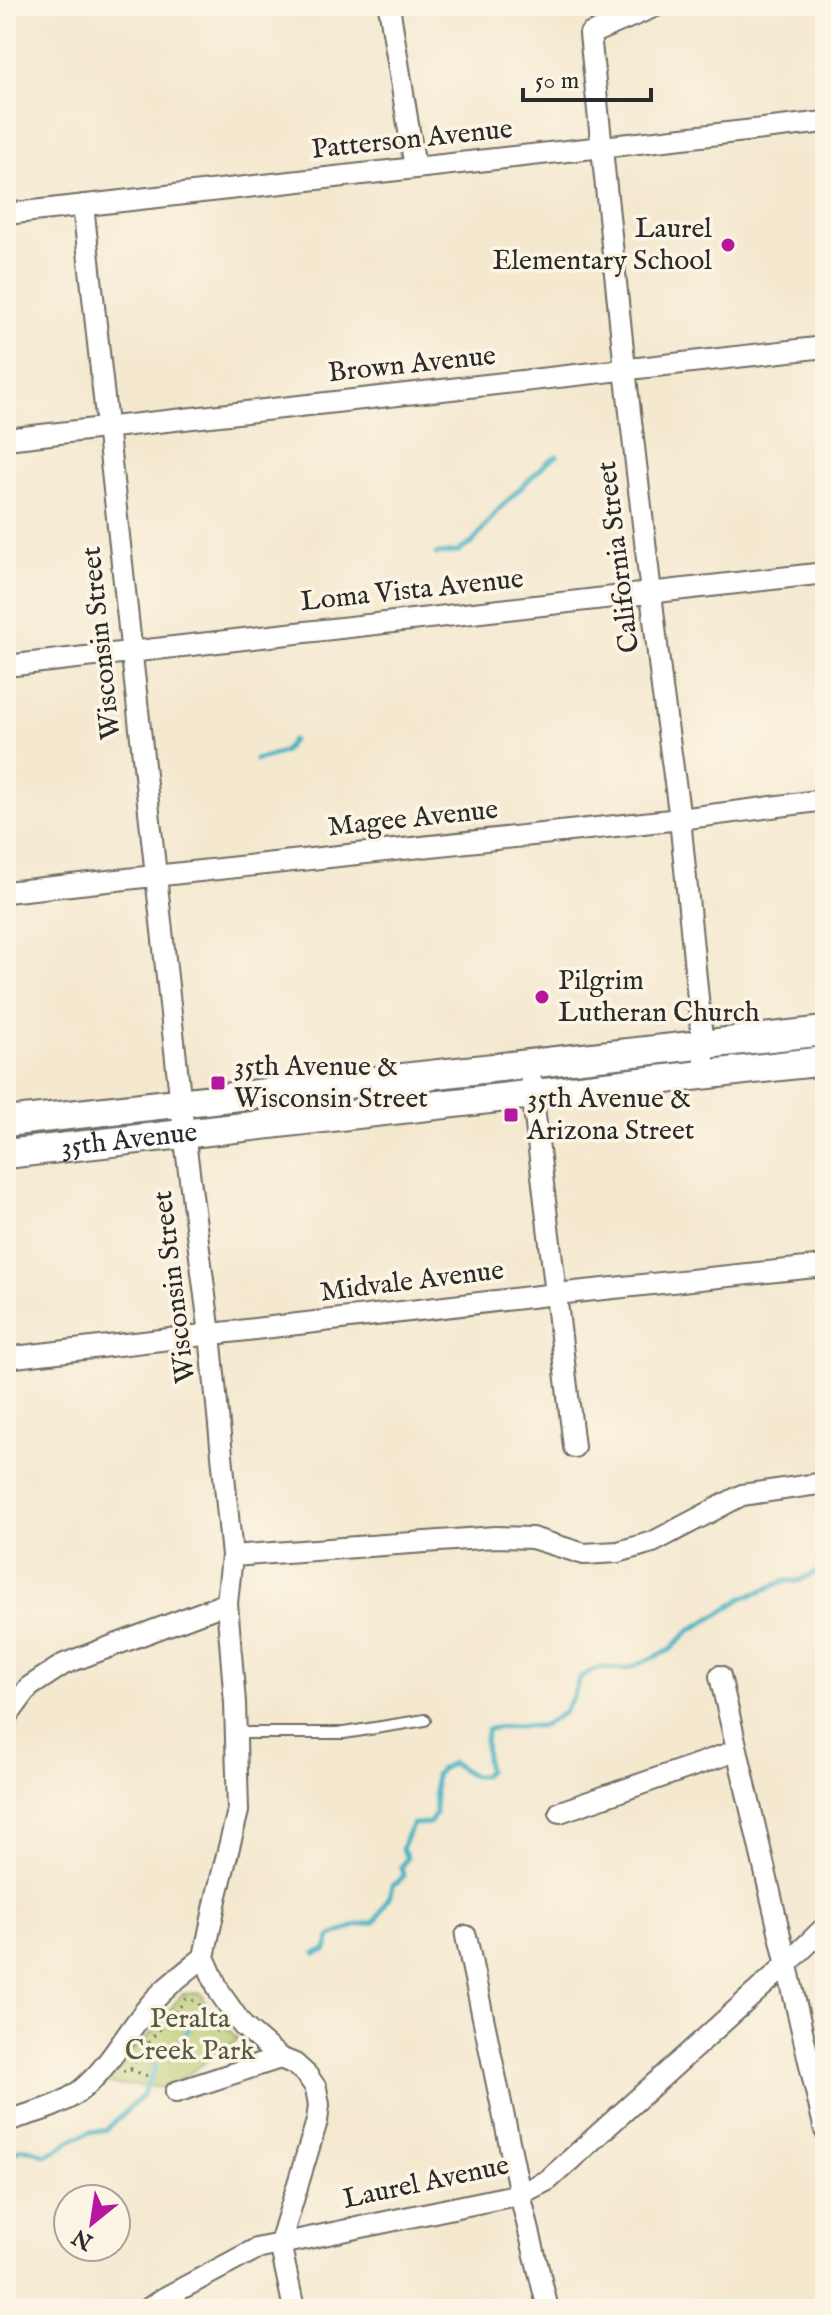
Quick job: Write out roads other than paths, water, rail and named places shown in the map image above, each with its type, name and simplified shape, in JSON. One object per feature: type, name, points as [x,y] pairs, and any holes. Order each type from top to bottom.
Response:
[{"type":"main road","name":"35th Avenue","points":[[6,1122],[825,1031]]},
{"type":"main road","name":"35th Avenue","points":[[6,1154],[825,1061]]},
{"type":"street","points":[[389,6],[415,168]]},
{"type":"street","name":"California Street","points":[[656,6],[590,34],[625,369],[680,819],[706,1074]]},
{"type":"street","name":"Patterson Avenue","points":[[6,214],[825,122]]},
{"type":"street","name":"Wisconsin Street","points":[[83,205],[184,1133],[210,1334],[232,1556],[227,1603],[238,1811],[204,1957]]},
{"type":"street","name":"Brown Avenue","points":[[6,439],[825,347]]},
{"type":"street","name":"Loma Vista Avenue","points":[[6,666],[825,573]]},
{"type":"street","name":"Magee Avenue","points":[[6,892],[680,819],[825,800]]},
{"type":"street","points":[[529,1065],[574,1447]]},
{"type":"street","name":"Midvale Avenue","points":[[6,1358],[825,1266]]},
{"type":"street","points":[[232,1556],[495,1537],[532,1538],[584,1554],[618,1552],[653,1542],[742,1495],[825,1483]]},
{"type":"street","points":[[6,1718],[29,1687],[64,1664],[227,1603]]},
{"type":"street","points":[[720,1676],[825,2130]]},
{"type":"street","points":[[560,1812],[736,1751]]},
{"type":"street","name":"Laurel Avenue","points":[[148,2309],[256,2249],[520,2194],[548,2180],[825,1927]]},
{"type":"street","points":[[466,1936],[520,2194],[548,2309]]},
{"type":"street","points":[[6,2121],[45,2110],[81,2090],[165,1988],[204,1957],[220,1993],[243,2026],[280,2058],[295,2064],[316,2088],[319,2105],[317,2121],[280,2243],[294,2309]]},
{"type":"street","points":[[176,2092],[280,2058]]},
{"type":"lane","points":[[236,1733],[344,1733],[425,1720]]},
{"type":"waterway","points":[[436,554],[457,552],[472,543],[498,510],[557,456]]},
{"type":"waterway","points":[[256,760],[283,752],[292,740]]},
{"type":"waterway","points":[[316,1953],[326,1950],[330,1937],[355,1926],[375,1922],[392,1885],[403,1876],[401,1867],[407,1857],[402,1850],[413,1824],[430,1823],[435,1814],[435,1775],[452,1763],[473,1776],[482,1776],[487,1771],[485,1742],[488,1729],[543,1726],[563,1713],[579,1680],[587,1673],[600,1668],[627,1669],[670,1650],[690,1630],[744,1597],[784,1581],[798,1581],[825,1568]]},
{"type":"waterway","points":[[6,2164],[17,2150],[27,2149],[44,2155],[90,2132],[107,2129],[142,2096],[156,2067],[150,2060],[157,2051],[174,2052],[189,2029]]},
{"type":"place","name":"Laurel Elementary School","points":[[728,245]]},
{"type":"place","name":"Pilgrim Lutheran Church","points":[[542,997]]},
{"type":"place","name":"35th Avenue & Wisconsin Street","points":[[218,1083]]},
{"type":"place","name":"35th Avenue & Arizona Street","points":[[511,1115]]},
{"type":"park label","name":"Peralta Creek Park","points":[[190,2035]]}]
